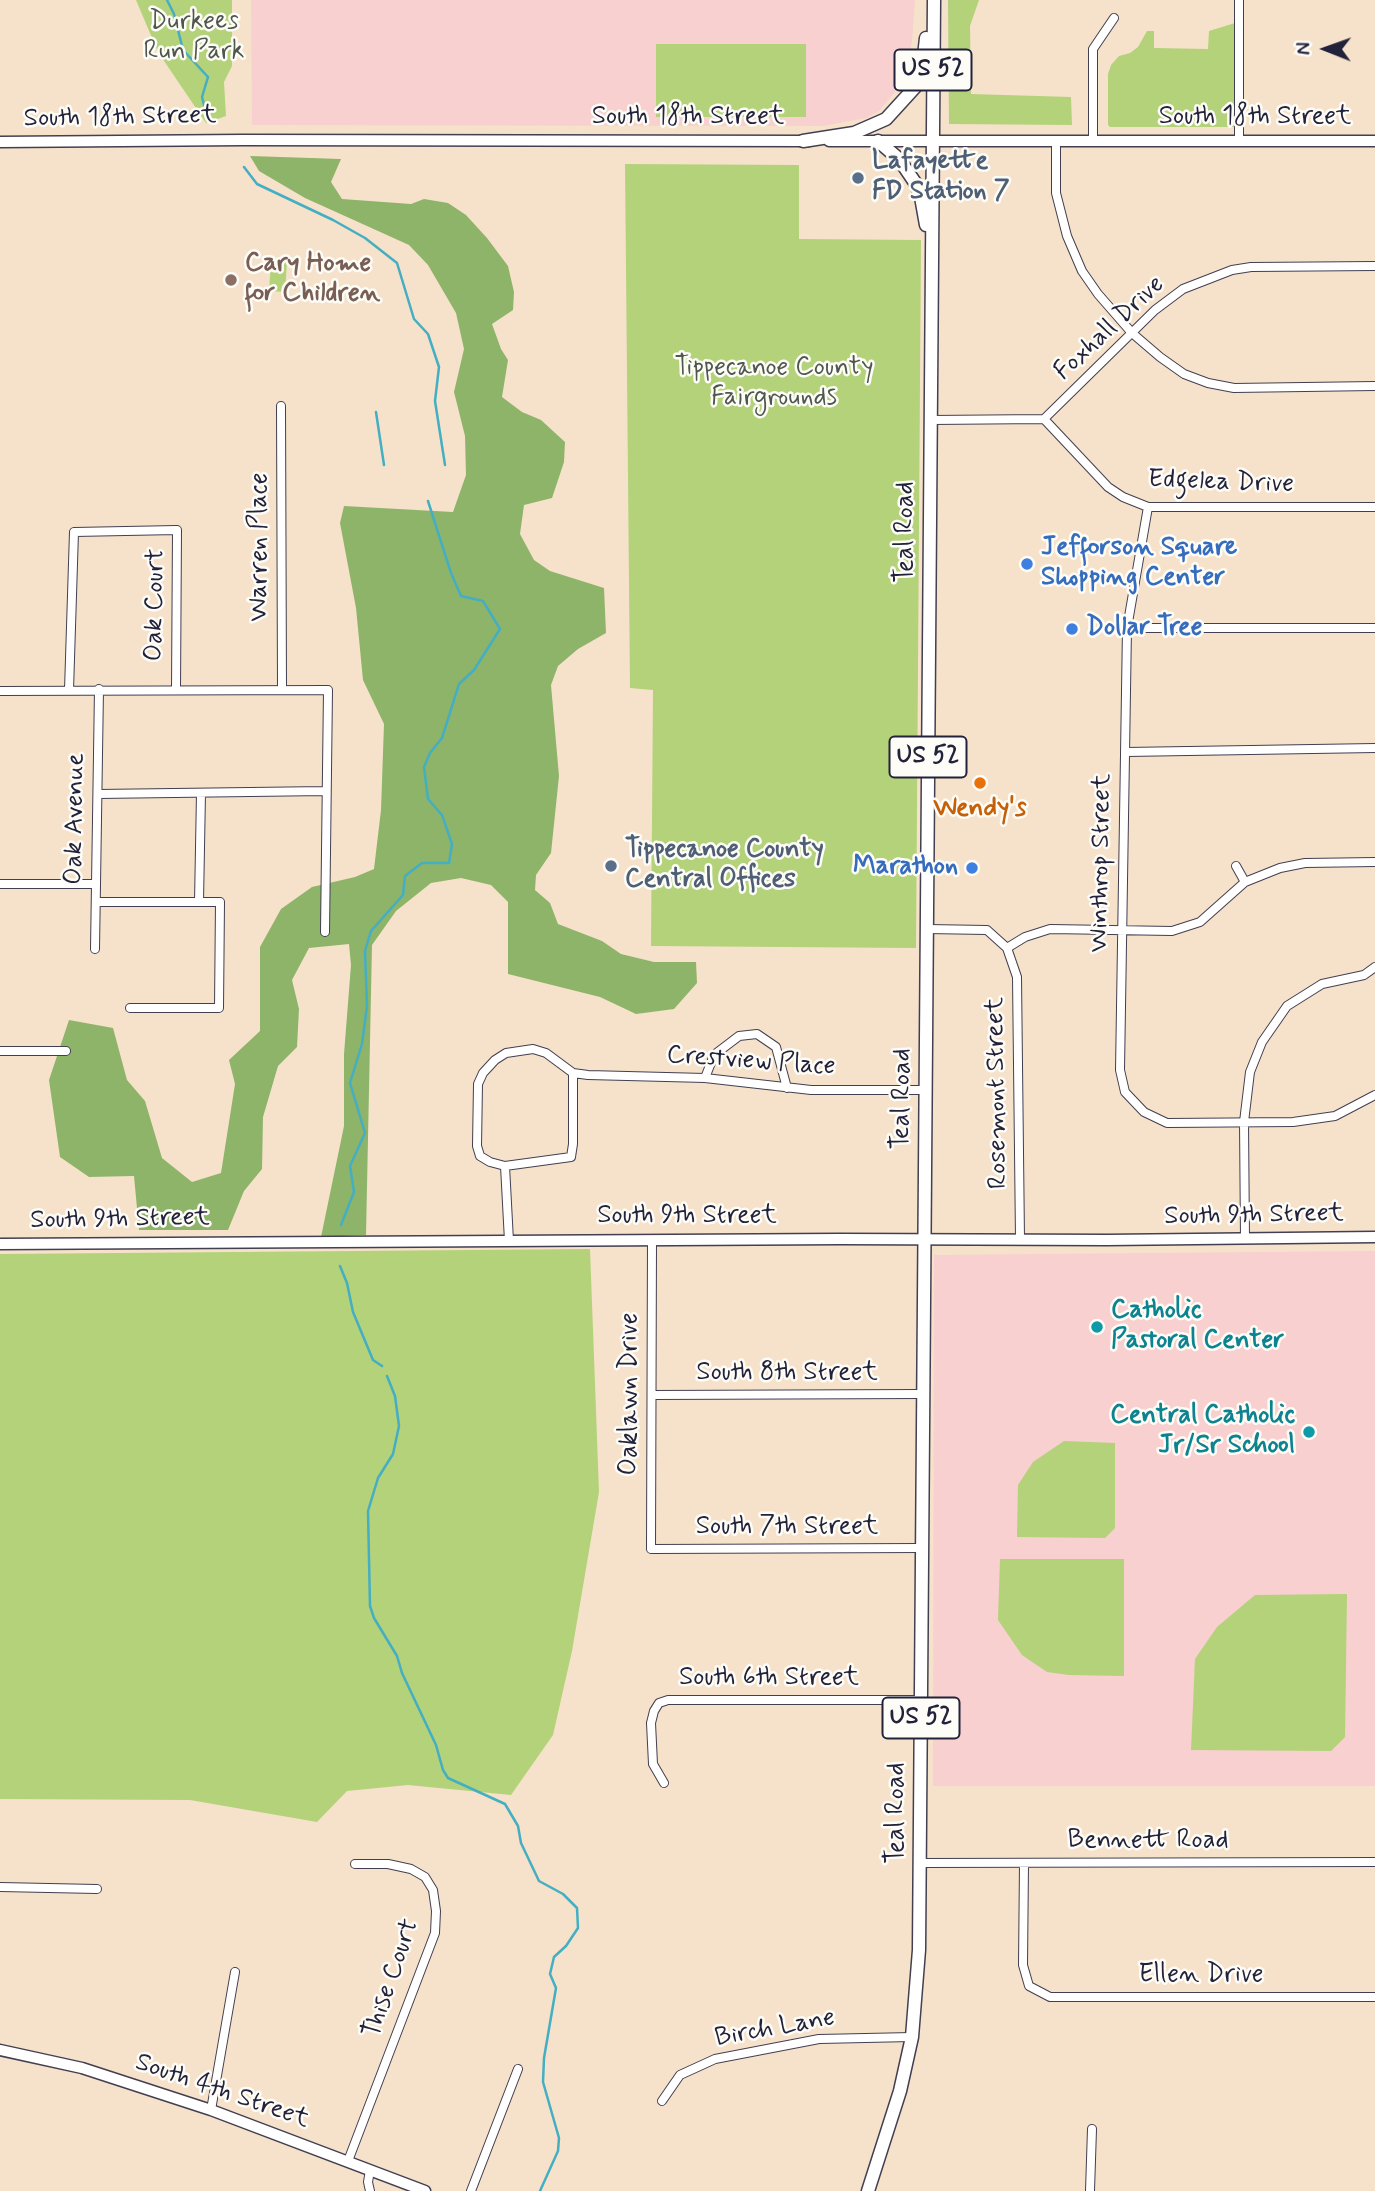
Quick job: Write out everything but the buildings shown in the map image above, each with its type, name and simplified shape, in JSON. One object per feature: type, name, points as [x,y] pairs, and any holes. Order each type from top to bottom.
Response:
[{"type":"main road","name":"Teal Road","points":[[868,2191],[900,2091],[912,2037],[919,1950],[933,0]]},
{"type":"main road","points":[[803,141],[854,133],[875,125],[886,119],[909,96],[922,74],[927,24],[933,0]]},
{"type":"main road","points":[[878,141],[899,159],[916,184],[926,219],[932,274]]},
{"type":"main road","name":"South 18th Street","points":[[0,142],[1375,141]]},
{"type":"main road","name":"South 9th Street","points":[[0,1244],[1375,1237]]},
{"type":"main road","name":"South 4th Street","points":[[0,2050],[82,2068],[211,2110],[348,2161],[413,2189],[425,2191]]},
{"type":"street","points":[[1239,0],[1239,140]]},
{"type":"street","points":[[1093,140],[1093,50],[1114,18]]},
{"type":"street","points":[[1056,140],[1056,193],[1067,236],[1082,271],[1098,295],[1132,332],[1160,357],[1184,374],[1208,383],[1234,388],[1375,386]]},
{"type":"street","name":"Foxhall Drive","points":[[1044,419],[1155,310],[1183,289],[1232,270],[1251,267],[1375,266]]},
{"type":"street","name":"Warren Place","points":[[281,405],[282,688]]},
{"type":"street","points":[[931,420],[1044,419]]},
{"type":"street","name":"Edgelea Drive","points":[[1044,419],[1108,487],[1123,497],[1148,507],[1375,507]]},
{"type":"street","name":"Winthrop Street","points":[[1148,507],[1127,628],[1120,1070],[1125,1092],[1144,1112],[1167,1123],[1244,1122]]},
{"type":"street","name":"Oak Court","points":[[69,690],[74,533],[177,530],[176,689]]},
{"type":"street","points":[[1127,628],[1375,628]]},
{"type":"street","points":[[0,691],[282,688],[328,690],[325,932]]},
{"type":"street","name":"Oak Avenue","points":[[95,949],[99,690]]},
{"type":"street","points":[[1126,752],[1375,748]]},
{"type":"street","points":[[99,794],[326,792]]},
{"type":"street","points":[[199,902],[201,793]]},
{"type":"street","points":[[927,929],[987,930],[1007,948],[1025,937],[1050,929],[1186,928],[1200,922],[1245,882],[1280,868],[1306,863],[1375,862]]},
{"type":"street","points":[[1236,866],[1245,882]]},
{"type":"street","points":[[0,884],[96,884]]},
{"type":"street","points":[[96,902],[220,902],[219,1008],[130,1008]]},
{"type":"street","name":"Rosemont Street","points":[[1007,948],[1017,977],[1020,1239]]},
{"type":"street","points":[[1245,1239],[1244,1122],[1250,1072],[1262,1042],[1287,1006],[1321,984],[1364,975],[1375,967]]},
{"type":"street","points":[[705,1078],[714,1055],[739,1035],[748,1033],[767,1040],[776,1047],[787,1088]]},
{"type":"street","points":[[533,1049],[546,1053],[573,1073],[571,1157],[505,1166],[480,1156],[477,1146],[478,1084],[483,1073],[495,1060],[506,1053],[533,1049]]},
{"type":"street","points":[[0,1051],[66,1051]]},
{"type":"street","name":"Crestview Place","points":[[573,1073],[705,1078],[787,1088],[926,1090]]},
{"type":"street","points":[[1244,1122],[1293,1122],[1335,1116],[1375,1095]]},
{"type":"street","points":[[505,1166],[509,1241]]},
{"type":"street","name":"Oaklawn Drive","points":[[651,1549],[652,1240]]},
{"type":"street","name":"South 8th Street","points":[[652,1395],[922,1394]]},
{"type":"street","name":"South 7th Street","points":[[651,1549],[922,1548]]},
{"type":"street","name":"South 6th Street","points":[[664,1783],[653,1764],[651,1723],[659,1703],[668,1700],[921,1700]]},
{"type":"street","name":"Bennett Road","points":[[921,1863],[1375,1862]]},
{"type":"street","name":"Ellen Drive","points":[[1024,1863],[1023,1965],[1028,1986],[1050,1997],[1375,1997]]},
{"type":"street","name":"Thise Court","points":[[348,2161],[435,1933],[436,1911],[433,1890],[425,1877],[411,1869],[388,1864],[355,1864]]},
{"type":"street","points":[[0,1887],[97,1889]]},
{"type":"street","points":[[211,2110],[236,1972]]},
{"type":"street","name":"Birch Lane","points":[[662,2101],[680,2075],[715,2059],[819,2039],[912,2037]]},
{"type":"street","points":[[471,2191],[518,2069]]},
{"type":"street","points":[[1090,2191],[1092,2129]]},
{"type":"street","points":[[370,2170],[370,2191]]},
{"type":"shaded area","points":[[251,0],[915,0],[912,41],[904,81],[879,111],[866,118],[823,126],[252,125]]},
{"type":"shaded area","points":[[1375,1251],[1375,1786],[933,1786],[934,1255]]},
{"type":"green space","name":"Durkees Run Park","points":[[136,0],[232,0],[232,66],[224,82],[226,116],[206,123],[158,52]]},
{"type":"green space","points":[[948,0],[979,0],[970,26],[971,94],[1071,97],[1072,125],[949,124]]},
{"type":"green space","points":[[1235,23],[1236,127],[1108,125],[1108,74],[1111,65],[1119,56],[1138,47],[1147,31],[1154,31],[1154,48],[1208,49],[1209,31]]},
{"type":"green space","points":[[656,44],[806,44],[806,117],[656,117]]},
{"type":"green space","points":[[250,156],[341,159],[331,182],[342,199],[411,204],[424,199],[448,203],[466,215],[508,266],[514,292],[513,310],[492,324],[508,360],[502,397],[522,412],[541,420],[565,442],[564,462],[552,498],[524,505],[520,534],[534,560],[550,571],[604,588],[606,633],[578,649],[558,666],[551,685],[559,776],[551,853],[536,875],[535,890],[550,903],[558,924],[602,941],[621,954],[654,962],[696,962],[697,983],[674,1009],[636,1014],[600,997],[508,974],[508,902],[491,885],[461,878],[431,883],[396,911],[372,945],[366,1235],[321,1237],[344,1126],[344,1054],[351,965],[349,944],[309,948],[292,980],[299,1009],[297,1047],[278,1066],[263,1117],[262,1169],[244,1191],[228,1230],[139,1230],[134,1176],[89,1177],[60,1157],[49,1080],[69,1020],[113,1028],[127,1080],[145,1101],[162,1158],[192,1182],[221,1173],[235,1084],[229,1060],[260,1031],[260,947],[281,909],[312,887],[355,877],[374,869],[381,810],[384,724],[363,680],[356,608],[340,523],[344,506],[453,512],[466,475],[465,436],[454,392],[464,349],[456,313],[428,265],[409,245],[305,198],[259,171]]},
{"type":"green space","name":"Tippecanoe County Fairgrounds","points":[[625,164],[799,165],[799,239],[921,240],[916,948],[651,946],[653,690],[630,688]]},
{"type":"green space","points":[[271,261],[287,262],[285,292],[269,291]]},
{"type":"green space","points":[[590,1249],[599,1492],[572,1651],[553,1735],[511,1795],[408,1785],[347,1791],[317,1822],[190,1800],[0,1799],[0,1254]]},
{"type":"green space","points":[[1064,1441],[1115,1443],[1115,1528],[1105,1538],[1017,1537],[1018,1485],[1033,1462]]},
{"type":"green space","points":[[1000,1559],[1124,1559],[1124,1676],[1047,1672],[1022,1655],[998,1620]]},
{"type":"green space","points":[[1347,1594],[1345,1737],[1331,1751],[1191,1750],[1195,1659],[1217,1627],[1255,1595]]},
{"type":"waterway","points":[[167,0],[174,14],[183,50],[208,77],[202,97],[204,105],[210,109]]},
{"type":"waterway","points":[[244,167],[257,184],[365,238],[397,263],[414,319],[428,334],[439,367],[435,401],[445,465]]},
{"type":"waterway","points":[[376,412],[384,465]]},
{"type":"waterway","points":[[341,1225],[354,1192],[350,1166],[365,1133],[350,1083],[362,1044],[367,1006],[365,951],[371,931],[403,895],[405,876],[422,863],[449,863],[452,844],[442,815],[428,799],[424,767],[430,753],[442,738],[459,684],[474,670],[500,629],[483,601],[461,596],[428,501]]},
{"type":"waterway","points":[[340,1266],[347,1283],[353,1312],[373,1360],[382,1366]]},
{"type":"waterway","points":[[387,1376],[395,1396],[399,1426],[393,1454],[378,1478],[368,1511],[370,1606],[374,1618],[397,1656],[448,1778],[505,1804],[518,1826],[521,1843],[539,1881],[563,1894],[577,1908],[578,1928],[566,1946],[554,1957],[550,1974],[556,1988],[544,2058],[543,2082],[559,2138],[558,2151],[540,2191]]},
{"type":"place","name":"Lafayette FD Station 7","points":[[858,178]]},
{"type":"place","name":"Cary Home for Children","points":[[231,280]]},
{"type":"place","name":"Jefforson Square Shopping Center","points":[[1027,564]]},
{"type":"place","name":"Dollar Tree","points":[[1072,629]]},
{"type":"place","name":"Wendy's","points":[[980,783]]},
{"type":"place","name":"Tippecanoe County Central Offices","points":[[611,866]]},
{"type":"place","name":"Marathon","points":[[972,868]]},
{"type":"place","name":"Catholic Pastoral Center","points":[[1097,1327]]},
{"type":"place","name":"Central Catholic Jr/Sr School","points":[[1309,1432]]}]
